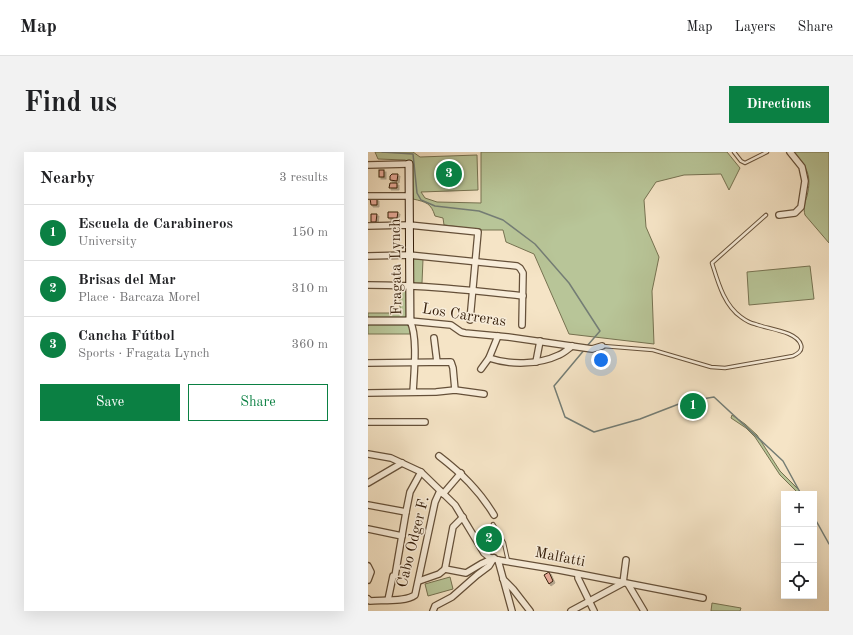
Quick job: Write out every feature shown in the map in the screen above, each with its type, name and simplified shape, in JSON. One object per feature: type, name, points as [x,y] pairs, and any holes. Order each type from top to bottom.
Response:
[{"type":"street","points":[[779,215],[794,213],[801,207],[805,181],[802,167],[790,152]]},
{"type":"street","points":[[368,165],[409,164]]},
{"type":"street","name":"Fragata Lynch","points":[[409,164],[410,321],[414,335],[415,362],[413,392]]},
{"type":"street","points":[[368,196],[409,196]]},
{"type":"street","points":[[368,226],[409,225],[478,232],[470,320]]},
{"type":"street","points":[[368,256],[409,255],[517,266],[523,273],[522,325]]},
{"type":"street","points":[[368,285],[409,285],[523,296]]},
{"type":"street","name":"Los Carreras","points":[[368,321],[410,321],[451,325],[461,332],[540,341],[592,349],[602,346]]},
{"type":"street","points":[[481,369],[489,358],[498,336]]},
{"type":"street","points":[[434,338],[437,362]]},
{"type":"street","points":[[536,362],[540,341]]},
{"type":"street","points":[[489,358],[499,361],[526,363],[536,362],[560,355],[572,346]]},
{"type":"street","points":[[368,363],[451,362],[455,390]]},
{"type":"street","points":[[368,393],[436,392],[455,390],[484,394]]},
{"type":"street","points":[[368,422],[425,422]]},
{"type":"street","points":[[368,454],[391,458],[421,472],[452,502],[484,553],[496,559],[512,611]]},
{"type":"street","points":[[439,456],[461,473],[487,504],[494,515]]},
{"type":"street","points":[[368,483],[402,463]]},
{"type":"street","points":[[369,600],[388,600],[393,576],[395,576],[410,492],[421,472]]},
{"type":"street","points":[[442,492],[461,473]]},
{"type":"street","name":"Cabo Odger F.","points":[[388,600],[411,598],[415,595],[435,502],[442,492]]},
{"type":"street","points":[[368,505],[406,512]]},
{"type":"street","points":[[419,581],[439,574],[445,569],[453,527],[462,517]]},
{"type":"street","points":[[368,529],[402,536]]},
{"type":"street","points":[[445,569],[466,573],[481,564],[496,559]]},
{"type":"street","points":[[433,611],[434,606],[452,597],[496,559]]},
{"type":"street","name":"Malfatti","points":[[496,559],[703,598]]},
{"type":"street","points":[[626,560],[626,583],[644,611]]},
{"type":"street","points":[[368,566],[371,572],[368,580]]},
{"type":"street","points":[[578,574],[578,578],[594,611]]},
{"type":"street","points":[[502,578],[514,589],[530,611]]},
{"type":"street","points":[[571,611],[626,583]]},
{"type":"lane","points":[[734,152],[741,161],[745,163],[767,152]]},
{"type":"lane","points":[[602,346],[653,350],[711,367],[724,368],[793,356],[800,352],[802,349],[798,339],[790,334],[754,324],[740,317],[729,306],[721,292],[712,263],[766,215]]},
{"type":"lane","points":[[493,524],[504,543],[508,561]]},
{"type":"green space","points":[[375,152],[413,152],[420,157],[477,155],[478,190],[421,192],[425,198],[437,202],[481,203],[481,152],[727,152],[740,168],[729,190],[721,174],[684,175],[656,182],[644,200],[646,227],[659,257],[652,291],[654,344],[569,334],[534,254],[506,242],[503,230],[482,230],[444,225],[443,218],[435,216],[430,206],[425,202],[413,199],[411,163],[405,160],[378,159]]},
{"type":"green space","points":[[794,152],[829,152],[829,243],[805,215],[804,207],[809,177],[805,167]]},
{"type":"green space","points":[[413,259],[423,259],[422,283],[412,283]]},
{"type":"green space","points":[[810,266],[814,299],[749,305],[747,272]]},
{"type":"green space","points":[[400,289],[407,289],[407,318],[368,318],[368,313],[400,313]]},
{"type":"green space","points":[[368,323],[409,324],[410,334],[368,334]]},
{"type":"green space","points":[[732,415],[757,435],[780,471],[800,491],[796,491],[780,475],[755,437],[746,428],[731,418]]},
{"type":"green space","points":[[450,577],[453,589],[428,596],[425,584]]},
{"type":"green space","points":[[712,603],[741,608],[740,611],[711,611]]},
{"type":"building","points":[[379,170],[384,170],[384,177],[379,177]]},
{"type":"building","points":[[392,174],[398,174],[397,181],[390,180],[390,176]]},
{"type":"building","points":[[390,183],[397,183],[397,188],[389,188]]},
{"type":"building","points":[[370,198],[377,199],[377,205],[371,205]]},
{"type":"building","points":[[388,212],[398,212],[397,218],[388,218]]},
{"type":"building","points":[[371,214],[377,214],[376,222],[371,222]]},
{"type":"building","points":[[490,526],[501,544],[488,552],[477,534]]},
{"type":"building","points":[[549,572],[553,581],[549,584],[544,575]]},
{"type":"waterway","points":[[382,152],[413,154],[417,193],[421,200],[435,206],[479,211],[503,220],[535,244],[569,283],[600,331],[587,346]]},
{"type":"waterway","points":[[585,349],[554,386],[565,417],[594,432],[640,419],[684,402],[714,397],[783,461],[799,491]]},
{"type":"waterway","points":[[817,522],[829,544]]},
{"type":"place","name":"Cancha Fútbol","points":[[449,174]]},
{"type":"place","name":"Escuela de Carabineros","points":[[693,406]]},
{"type":"place","name":"Brisas del Mar","points":[[489,539]]}]
